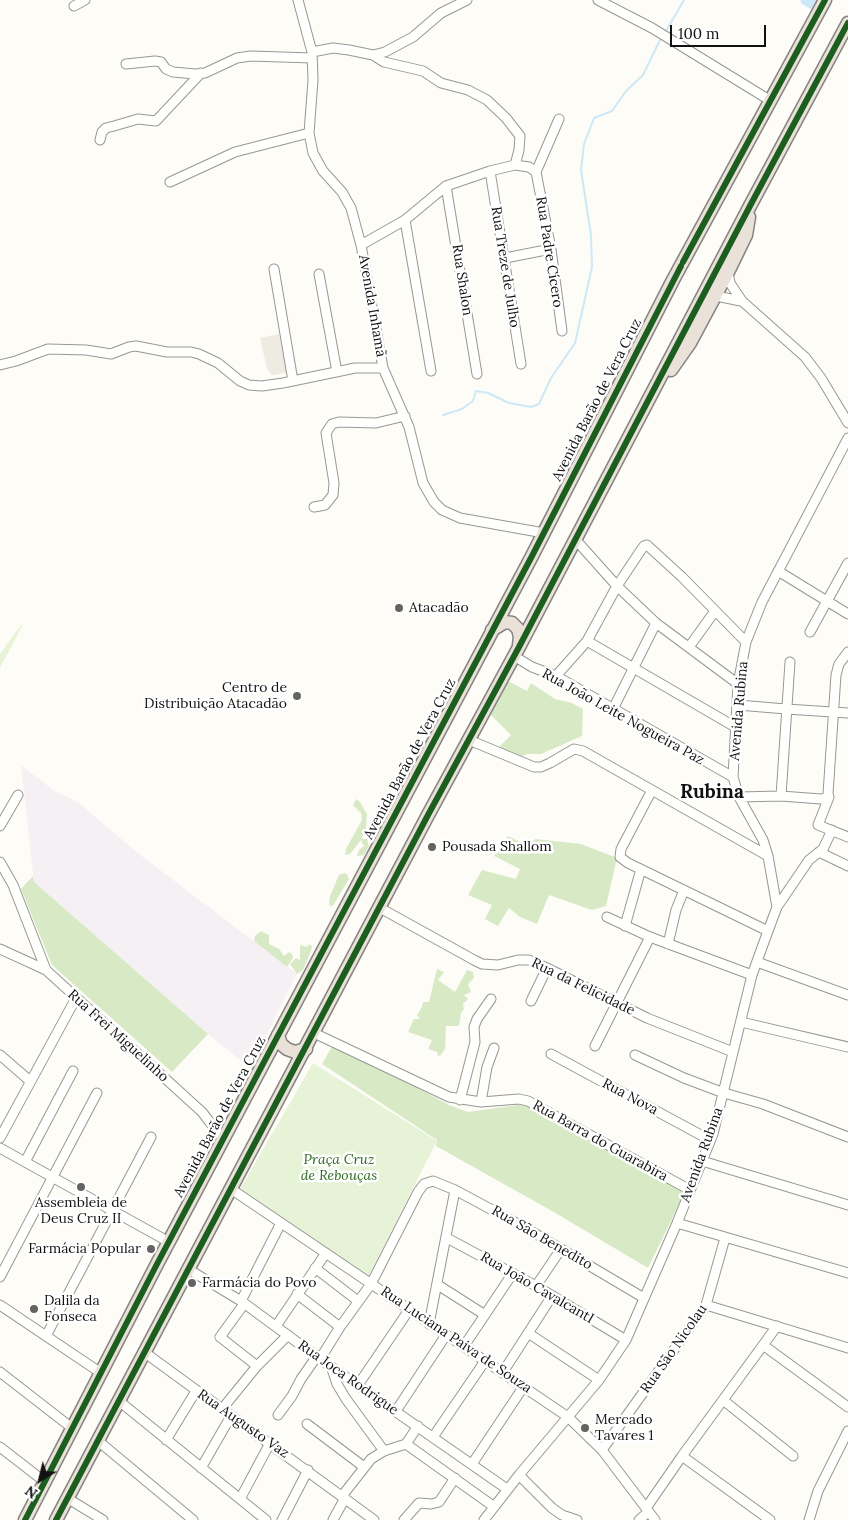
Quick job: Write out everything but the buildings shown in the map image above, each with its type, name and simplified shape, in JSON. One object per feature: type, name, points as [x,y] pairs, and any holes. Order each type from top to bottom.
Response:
[{"type":"highway","name":"Avenida Barão de Vera Cruz","points":[[25,1520],[223,1139],[544,533],[673,280],[822,6]]},
{"type":"highway","points":[[56,1520],[846,27]]},
{"type":"highway","points":[[652,393],[682,355],[716,296],[746,235],[751,204]]},
{"type":"highway","points":[[491,630],[505,622],[512,623],[518,629],[520,637],[516,652]]},
{"type":"highway","points":[[278,1035],[282,1044],[287,1049],[294,1052],[306,1049]]},
{"type":"street","points":[[74,6],[85,0]]},
{"type":"street","name":"Avenida Inhamã","points":[[298,0],[312,55],[313,80],[309,133],[313,153],[323,171],[342,192],[351,208],[361,245],[383,368],[405,416],[423,483],[434,502],[442,510],[468,520],[544,533]]},
{"type":"street","points":[[373,55],[407,41],[426,28],[441,13],[467,0]]},
{"type":"street","points":[[598,0],[652,28],[771,101]]},
{"type":"street","points":[[126,64],[155,61],[161,62],[166,69],[173,72],[205,73],[237,58],[251,56],[312,55],[333,48],[373,55],[384,62],[423,71],[441,83],[468,90],[488,100],[520,136],[521,142],[516,165]]},
{"type":"street","points":[[100,140],[102,132],[106,128],[138,119],[156,121],[201,73]]},
{"type":"street","points":[[361,245],[405,220],[446,186],[490,171],[516,165],[529,167],[536,172],[559,119]]},
{"type":"street","points":[[170,182],[235,152],[309,133]]},
{"type":"street","name":"Rua Treze de Julho","points":[[490,171],[520,364]]},
{"type":"street","name":"Rua Padre Cícero","points":[[536,172],[551,249],[562,331]]},
{"type":"street","name":"Rua Shalon","points":[[446,186],[477,374]]},
{"type":"street","points":[[405,220],[431,371]]},
{"type":"street","points":[[505,258],[551,249]]},
{"type":"street","points":[[274,269],[293,381]]},
{"type":"street","points":[[728,272],[730,283],[742,301],[805,357],[846,411],[848,424]]},
{"type":"street","points":[[319,274],[337,372]]},
{"type":"street","points":[[716,296],[742,301]]},
{"type":"street","points":[[0,365],[16,362],[48,349],[86,350],[111,354],[136,346],[167,352],[199,354],[218,363],[240,381],[249,385],[262,386],[355,368],[383,368]]},
{"type":"street","points":[[314,507],[325,505],[333,496],[334,484],[326,433],[332,424],[339,422],[376,423],[405,416]]},
{"type":"street","name":"Avenida Rubina","points":[[484,1520],[507,1489],[599,1380],[626,1340],[677,1223],[710,1140],[724,1093],[752,975],[777,908],[768,856],[763,840],[739,797],[732,777],[738,684],[746,642],[762,602],[848,438]]},
{"type":"street","points":[[575,539],[617,586],[656,623],[738,684]]},
{"type":"street","points":[[556,676],[587,641],[617,586],[644,546],[647,546],[682,577],[746,642]]},
{"type":"street","points":[[810,632],[848,563]]},
{"type":"street","points":[[778,572],[848,614]]},
{"type":"street","points":[[689,647],[715,611]]},
{"type":"street","points":[[613,709],[656,623]]},
{"type":"street","points":[[587,641],[736,728]]},
{"type":"street","name":"Rua João Leite Nogueira Paz","points":[[516,652],[532,667],[556,676],[732,777]]},
{"type":"street","points":[[848,652],[837,670],[829,797],[818,825],[848,838]]},
{"type":"street","points":[[780,796],[790,662]]},
{"type":"street","points":[[738,704],[786,710],[848,713]]},
{"type":"street","points":[[469,740],[534,767],[541,767],[578,749],[768,856]]},
{"type":"street","points":[[652,790],[619,853],[623,860],[768,931]]},
{"type":"street","points":[[0,826],[18,795]]},
{"type":"street","points":[[739,797],[780,796],[821,799],[829,797]]},
{"type":"street","points":[[777,908],[809,860],[824,849],[832,830]]},
{"type":"street","points":[[819,852],[848,866]]},
{"type":"street","points":[[0,862],[13,885],[46,970]]},
{"type":"street","points":[[625,926],[641,869]]},
{"type":"street","points":[[668,944],[676,910],[684,890]]},
{"type":"street","name":"Rua da Felicidade","points":[[380,908],[482,964],[498,966],[524,960],[547,968],[617,1004],[733,1052]]},
{"type":"street","points":[[607,917],[650,937],[752,975]]},
{"type":"street","points":[[595,1046],[650,937]]},
{"type":"street","name":"Rua Frei Miguelinho","points":[[0,949],[46,970],[202,1112],[223,1139]]},
{"type":"street","points":[[757,962],[848,995]]},
{"type":"street","points":[[531,1001],[547,968]]},
{"type":"street","points":[[0,1138],[76,998]]},
{"type":"street","points":[[460,1100],[475,1042],[474,1027],[477,1019],[491,999]]},
{"type":"street","points":[[741,1022],[848,1047]]},
{"type":"street","name":"Rua Barra do Guarabira","points":[[314,1033],[439,1094],[460,1100],[481,1102],[519,1099],[528,1101],[690,1190]]},
{"type":"street","points":[[481,1102],[487,1066],[494,1048]]},
{"type":"street","name":"Rua Nova","points":[[551,1054],[710,1140]]},
{"type":"street","points":[[0,1055],[30,1081]]},
{"type":"street","points":[[636,1055],[661,1068],[724,1093],[763,1104],[848,1137]]},
{"type":"street","points":[[25,1162],[73,1071]]},
{"type":"street","points":[[0,1278],[97,1092]]},
{"type":"street","points":[[46,1336],[152,1137]]},
{"type":"street","points":[[0,1148],[169,1242]]},
{"type":"street","points":[[702,1161],[848,1204]]},
{"type":"street","name":"Rua São Benedito","points":[[372,1284],[418,1192],[428,1182],[437,1182],[524,1227],[644,1298]]},
{"type":"street","name":"Rua Luciana Paiva de Souza","points":[[231,1189],[568,1417],[602,1450],[655,1520]]},
{"type":"street","points":[[430,1324],[455,1190]]},
{"type":"street","points":[[257,1366],[222,1341],[220,1336],[242,1302],[281,1223]]},
{"type":"street","points":[[677,1223],[848,1273]]},
{"type":"street","name":"Rua João CavalcantI","points":[[447,1238],[536,1286],[626,1340]]},
{"type":"street","name":"Rua São Nicolau","points":[[602,1450],[706,1305],[725,1238]]},
{"type":"street","points":[[536,1286],[562,1249]]},
{"type":"street","points":[[276,1326],[326,1253]]},
{"type":"street","points":[[315,1268],[358,1300]]},
{"type":"street","name":"Rua Joca Rodrigue","points":[[188,1269],[242,1302],[330,1366],[507,1489]]},
{"type":"street","points":[[464,1346],[513,1273]]},
{"type":"street","points":[[278,1415],[292,1396],[301,1379],[319,1358],[358,1300],[372,1284]]},
{"type":"street","points":[[438,1285],[485,1315]]},
{"type":"street","points":[[297,1294],[340,1327]]},
{"type":"street","points":[[503,1372],[552,1296]]},
{"type":"street","points":[[0,1305],[101,1372]]},
{"type":"street","points":[[706,1305],[848,1348]]},
{"type":"street","points":[[358,1385],[409,1310]]},
{"type":"street","points":[[639,1520],[682,1456],[777,1326]]},
{"type":"street","points":[[528,1333],[599,1380]]},
{"type":"street","points":[[222,1409],[257,1366],[288,1335]]},
{"type":"street","points":[[396,1411],[446,1335]]},
{"type":"street","points":[[763,1345],[848,1407]]},
{"type":"street","name":"Rua Augusto Vaz","points":[[144,1352],[374,1520]]},
{"type":"street","points":[[434,1437],[485,1360]]},
{"type":"street","points":[[330,1366],[337,1384],[346,1399],[384,1450]]},
{"type":"street","points":[[0,1372],[72,1428]]},
{"type":"street","points":[[472,1464],[524,1386]]},
{"type":"street","points":[[166,1440],[196,1391]]},
{"type":"street","points":[[723,1400],[793,1456]]},
{"type":"street","points":[[119,1401],[266,1520]]},
{"type":"street","points":[[201,1468],[231,1416]]},
{"type":"street","points":[[307,1424],[364,1467]]},
{"type":"street","points":[[333,1520],[344,1497],[371,1459],[384,1450],[406,1444],[418,1426]]},
{"type":"street","points":[[809,1520],[818,1491],[848,1431]]},
{"type":"street","points":[[97,1440],[192,1520]]},
{"type":"street","points":[[240,1499],[270,1443]]},
{"type":"street","points":[[406,1444],[494,1506]]},
{"type":"street","points":[[0,1447],[45,1482]]},
{"type":"street","points":[[682,1456],[767,1519]]},
{"type":"street","points":[[282,1520],[308,1470]]},
{"type":"street","points":[[519,1475],[552,1508],[562,1515],[577,1520]]},
{"type":"street","points":[[404,1520],[419,1503],[431,1504],[439,1502],[455,1478]]},
{"type":"street","points":[[67,1498],[103,1520]]},
{"type":"shaded area","points":[[279,334],[287,373],[272,375],[267,369],[260,338]]},
{"type":"shaded area","points":[[21,765],[53,790],[79,803],[139,854],[297,974],[250,1068],[208,1034],[34,882]]},
{"type":"green space","points":[[22,626],[0,668],[0,654]]},
{"type":"green space","points":[[508,681],[527,691],[531,683],[555,699],[572,703],[583,709],[582,736],[541,754],[527,754],[520,757],[499,747],[511,735],[490,714]]},
{"type":"green space","points":[[356,799],[367,814],[366,828],[361,839],[367,839],[369,846],[364,855],[357,856],[359,850],[364,846],[361,840],[350,854],[345,855],[346,849],[362,820],[361,813],[353,805]]},
{"type":"green space","points":[[508,836],[529,846],[535,839],[581,844],[617,858],[606,906],[592,910],[549,895],[537,924],[520,917],[509,908],[498,926],[485,919],[492,905],[468,895],[482,870],[516,879],[520,869],[494,856]]},
{"type":"green space","points":[[347,874],[349,879],[332,907],[329,904],[330,896],[339,875]]},
{"type":"green space","points":[[33,876],[34,882],[208,1034],[172,1072],[52,965],[21,889]]},
{"type":"green space","points":[[261,931],[269,935],[269,944],[279,949],[284,956],[289,952],[292,954],[293,958],[287,967],[254,941],[255,936]]},
{"type":"green space","points":[[308,944],[312,946],[311,951],[303,970],[297,974],[290,964],[296,958],[300,960],[300,945],[308,947]]},
{"type":"green space","points":[[437,969],[444,972],[438,980],[455,992],[467,970],[473,972],[474,978],[468,984],[471,992],[464,995],[468,999],[463,1004],[464,1009],[461,1013],[459,1026],[446,1026],[445,1049],[438,1056],[437,1052],[428,1049],[432,1040],[408,1032],[414,1019],[420,1019],[417,1015],[423,1002],[429,1002]]},
{"type":"green space","points":[[334,1043],[449,1105],[468,1112],[525,1104],[686,1190],[648,1268],[552,1211],[436,1146],[437,1140],[322,1064]]},
{"type":"green space","name":"Praça Cruz de Rebouças","points":[[313,1063],[437,1141],[367,1279],[239,1191]]},
{"type":"waterway","points":[[666,31],[684,0]]},
{"type":"waterway","points":[[806,0],[813,4]]},
{"type":"waterway","points":[[443,415],[462,409],[473,401],[476,391],[488,393],[509,403],[531,407],[539,404],[551,378],[575,343],[592,267],[591,235],[581,170],[584,144],[594,118],[612,111],[626,91],[643,75],[660,40]]},
{"type":"cycle path","points":[[683,262],[825,0]]},
{"type":"cycle path","points":[[56,1520],[848,23]]},
{"type":"cycle path","points":[[25,1520],[157,1264],[532,556],[681,266]]},
{"type":"place","name":"Atacadão","points":[[399,608]]},
{"type":"place","name":"Centro de Distribuição Atacadão","points":[[297,696]]},
{"type":"place","name":"Pousada Shallom","points":[[432,847]]},
{"type":"place","name":"Assembleia de Deus Cruz II","points":[[81,1187]]},
{"type":"place","name":"Farmácia Popular","points":[[151,1249]]},
{"type":"place","name":"Farmácia do Povo","points":[[192,1283]]},
{"type":"place","name":"Dalila da Fonseca","points":[[34,1309]]},
{"type":"place","name":"Mercado Tavares 1","points":[[585,1428]]},
{"type":"district","name":"Rubina","points":[[712,793]]}]
